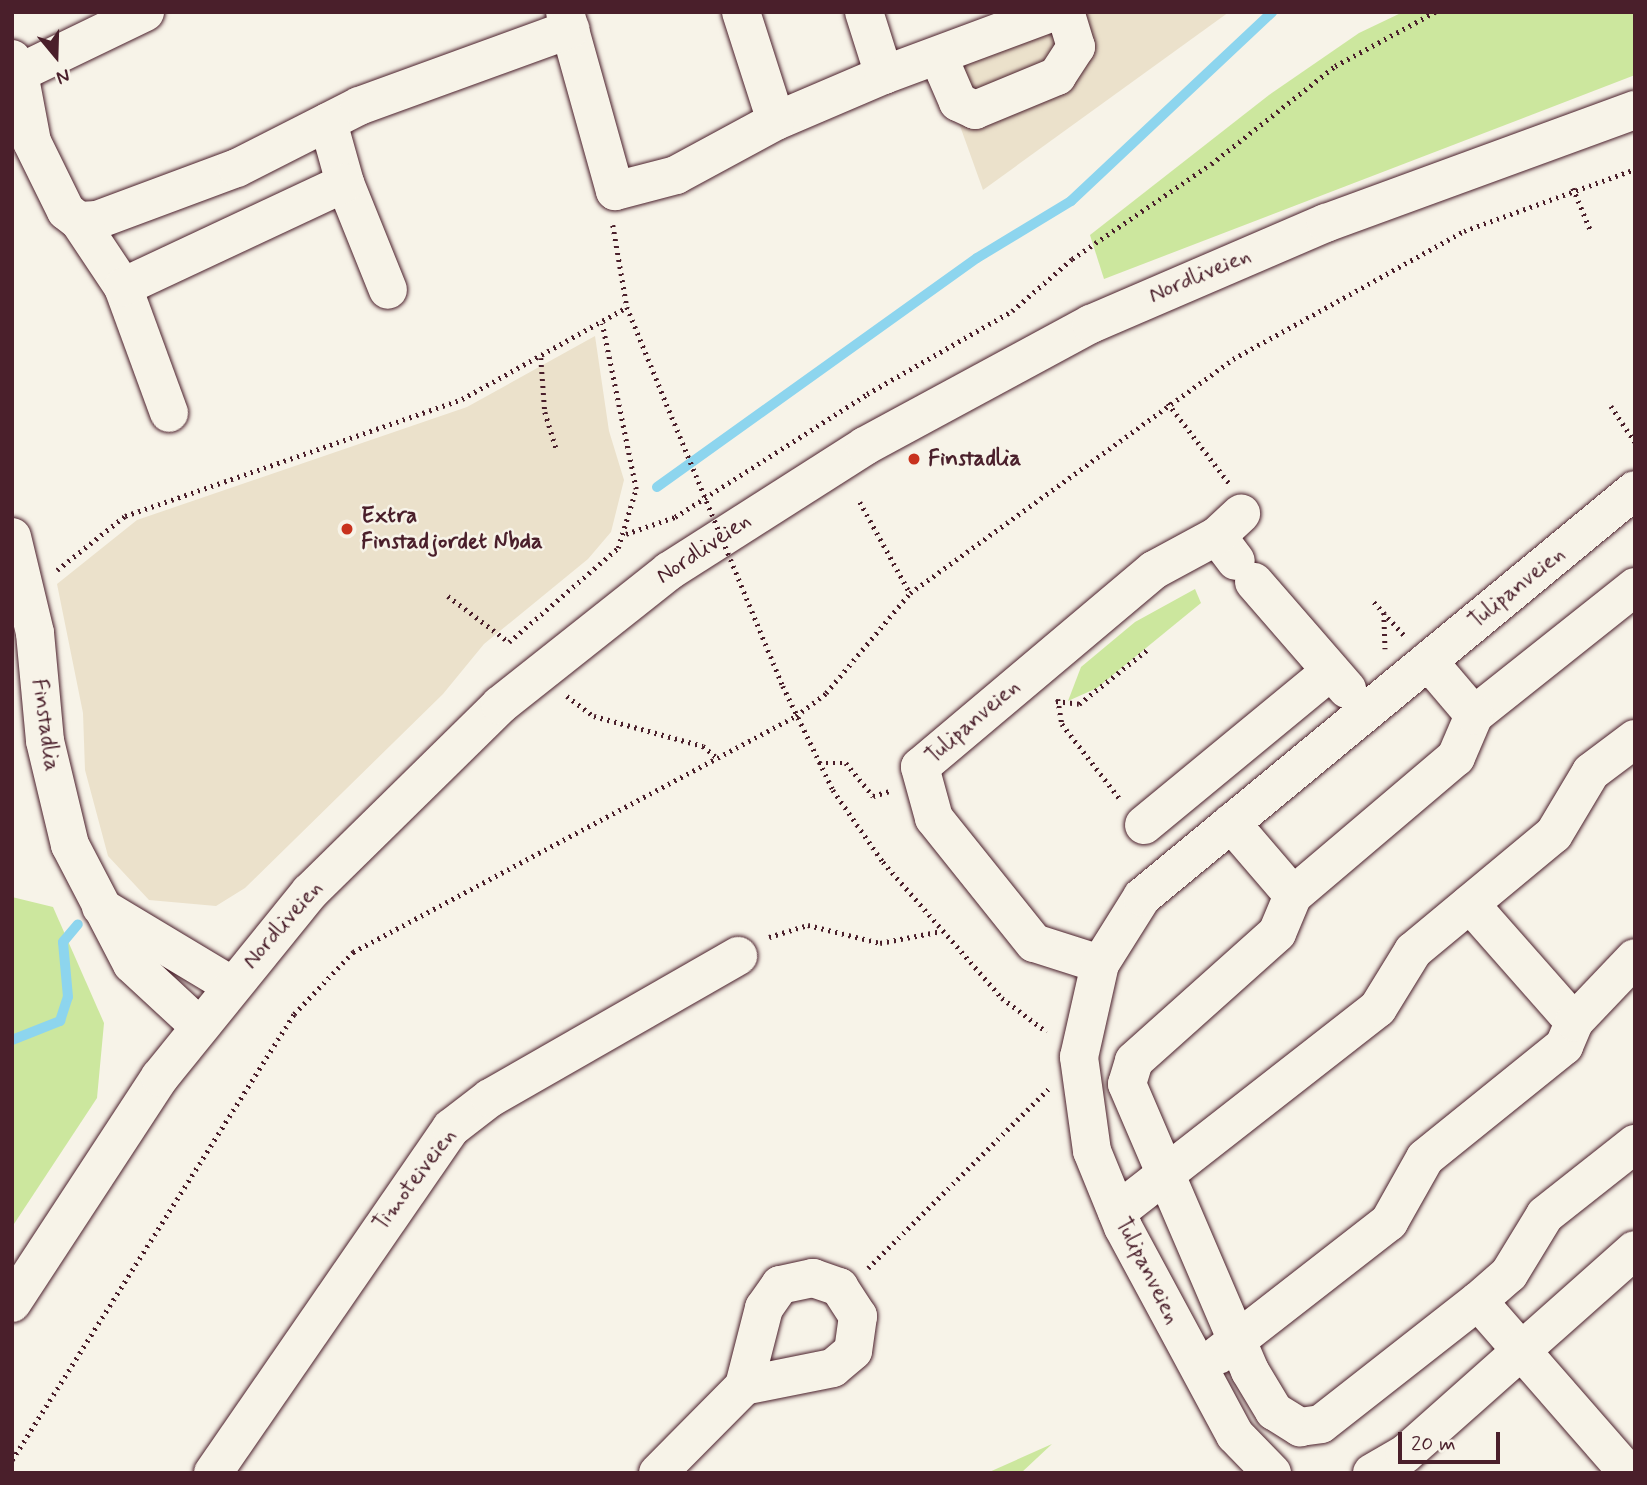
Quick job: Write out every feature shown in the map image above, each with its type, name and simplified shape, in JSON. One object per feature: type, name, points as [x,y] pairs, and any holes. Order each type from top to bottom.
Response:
[{"type":"street","points":[[145,12],[80,28],[16,66],[32,142],[66,211],[79,221],[123,287],[169,413]]},
{"type":"street","points":[[741,12],[776,121]]},
{"type":"street","points":[[864,12],[884,75]]},
{"type":"street","points":[[79,221],[188,190],[328,122],[568,20],[615,191],[676,175],[776,121],[884,75],[939,58],[1053,12]]},
{"type":"street","points":[[939,58],[958,102],[975,110],[1057,76],[1076,47],[1065,12]]},
{"type":"street","name":"Nordliveien","points":[[12,1303],[111,1147],[199,1026],[231,985],[398,800],[544,669],[705,546],[965,388],[1234,261],[1635,110]]},
{"type":"street","points":[[328,122],[345,183],[388,290]]},
{"type":"street","points":[[123,287],[345,183]]},
{"type":"street","name":"Tulipanveien","points":[[1272,1473],[1235,1435],[1199,1371],[1117,1212],[1092,1151],[1079,1057],[1100,964],[1142,897],[1635,490]]},
{"type":"street","name":"Finstadlia","points":[[12,537],[26,586],[26,695],[60,813],[101,907],[132,964],[199,1026]]},
{"type":"street","points":[[1237,548],[1331,671],[1367,712]]},
{"type":"street","name":"Tulipanveien","points":[[1100,964],[1034,943],[934,818],[920,767],[1154,570],[1237,548]]},
{"type":"street","points":[[1635,587],[1474,715],[1457,757],[1293,895],[1277,933],[1127,1072],[1126,1084],[1237,1339],[1274,1411],[1300,1427],[1321,1424],[1478,1301],[1509,1274],[1545,1215],[1635,1144]]},
{"type":"street","points":[[1428,661],[1474,715]]},
{"type":"street","points":[[1144,825],[1331,671]]},
{"type":"street","points":[[1117,1212],[1167,1176],[1378,1008],[1413,951],[1554,834],[1591,772],[1635,739]]},
{"type":"street","points":[[1231,823],[1293,895]]},
{"type":"street","points":[[1470,904],[1574,1022]]},
{"type":"street","points":[[101,907],[231,985]]},
{"type":"street","name":"Timoteiveien","points":[[213,1473],[452,1128],[489,1098],[738,956]]},
{"type":"street","points":[[1199,1371],[1389,1222],[1425,1158],[1564,1046],[1574,1022],[1635,958]]},
{"type":"street","points":[[1372,1473],[1405,1454],[1635,1250]]},
{"type":"street","points":[[658,1473],[744,1386],[764,1308],[780,1285],[813,1278],[843,1293],[858,1317],[853,1351],[833,1368],[744,1386]]},
{"type":"street","points":[[1478,1301],[1628,1473]]},
{"type":"path","points":[[626,534],[675,517],[867,394],[995,323],[1335,66],[1435,12]]},
{"type":"path","points":[[12,1460],[276,1041],[332,970],[388,930],[796,716],[826,693],[911,593],[1168,403],[1400,262],[1573,188],[1635,169]]},
{"type":"path","points":[[1573,188],[1591,231]]},
{"type":"path","points":[[615,191],[611,212],[627,307],[783,686],[819,763],[854,822],[942,931],[1002,998],[1079,1057],[843,1293]]},
{"type":"path","points":[[26,586],[49,576],[125,516],[462,399],[541,358],[627,307]]},
{"type":"path","points":[[448,596],[509,642],[593,575],[626,534],[636,507],[635,468],[602,323]]},
{"type":"path","points":[[541,358],[545,412],[557,451]]},
{"type":"path","points":[[1168,403],[1237,494],[1237,548]]},
{"type":"path","points":[[1611,406],[1635,442]]},
{"type":"path","points":[[860,502],[911,593]]},
{"type":"path","points":[[1374,602],[1428,661]]},
{"type":"path","points":[[1048,699],[1079,704],[1147,650]]},
{"type":"path","points":[[544,669],[594,716],[703,746],[716,757]]},
{"type":"path","points":[[1061,691],[1057,702],[1062,724],[1144,825]]},
{"type":"path","points":[[819,763],[846,763],[873,796],[884,795],[920,767]]},
{"type":"path","points":[[738,956],[778,931],[808,925],[880,943],[942,931]]},
{"type":"shaded area","points":[[1013,12],[1229,12],[983,190],[931,45]]},
{"type":"shaded area","points":[[595,336],[609,431],[624,480],[611,532],[588,559],[484,644],[443,694],[245,888],[216,906],[149,900],[108,856],[85,770],[83,713],[57,584],[137,520],[467,407]]},
{"type":"green space","points":[[1403,12],[1635,12],[1635,75],[1104,279],[1090,235],[1269,95],[1359,33]]},
{"type":"green space","points":[[1195,589],[1201,603],[1097,688],[1068,701],[1081,667],[1135,622]]},
{"type":"green space","points":[[12,897],[53,907],[104,1023],[97,1098],[12,1227]]},
{"type":"green space","points":[[1052,1444],[1021,1473],[987,1473]]},
{"type":"waterway","points":[[657,487],[977,258],[1071,201],[1272,12]]},
{"type":"waterway","points":[[12,1040],[60,1021],[68,997],[63,942],[78,924]]},
{"type":"place","name":"Finstadlia","points":[[914,459]]},
{"type":"place","name":"Extra Finstadjordet Nbda","points":[[347,529]]}]
